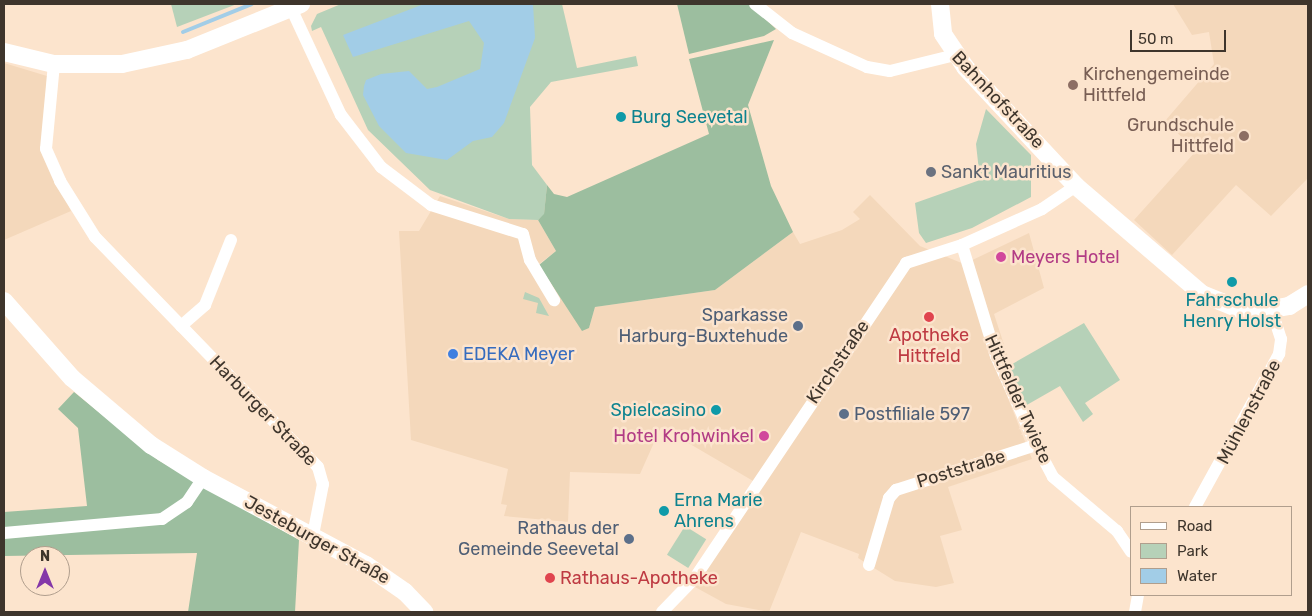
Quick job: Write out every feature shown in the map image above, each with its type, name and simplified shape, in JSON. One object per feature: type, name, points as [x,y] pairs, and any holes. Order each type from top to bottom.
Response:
[{"type":"street","points":[[755,4],[792,33],[867,67],[890,71],[955,55]]},
{"type":"street","name":"Bahnhofstraße","points":[[940,4],[943,34],[955,55],[1076,186],[1202,294],[1241,311],[1272,311]]},
{"type":"street","points":[[4,52],[54,64],[106,66],[156,58],[296,6],[341,115],[381,167],[431,205],[523,234],[530,260],[554,300]]},
{"type":"street","name":"Harburger Straße","points":[[54,64],[46,149],[57,175],[95,237],[318,467],[322,484],[313,535]]},
{"type":"street","name":"Kirchstraße","points":[[665,611],[694,579],[906,263],[962,245],[1042,208],[1076,186]]},
{"type":"street","points":[[181,326],[205,305],[231,240]]},
{"type":"street","name":"Hittfelder Twiete","points":[[962,245],[996,356],[1036,445],[1053,477],[1123,540],[1130,550]]},
{"type":"street","points":[[1272,311],[1307,298]]},
{"type":"street","name":"Jesteburger Straße","points":[[4,301],[98,403],[202,478],[313,535],[388,579],[424,612]]},
{"type":"street","name":"Mühlenstraße","points":[[1196,506],[1279,354],[1281,339],[1272,311]]},
{"type":"street","name":"Poststraße","points":[[869,565],[889,498],[909,485],[1036,445]]},
{"type":"street","points":[[4,533],[162,519],[187,502],[202,478]]},
{"type":"street","points":[[1136,612],[1138,596]]},
{"type":"shaded area","name":"Grundschule Hittfeld","points":[[1173,4],[1308,4],[1308,178],[1271,216],[1236,185],[1172,255],[1134,220],[1196,151],[1165,121],[1214,64],[1209,32],[1192,35]]},
{"type":"shaded area","points":[[4,63],[47,76],[42,150],[71,211],[4,240]]},
{"type":"shaded area","points":[[870,195],[920,246],[964,264],[1029,233],[1044,288],[994,314],[1009,360],[996,368],[1032,459],[948,487],[962,530],[940,536],[954,583],[936,587],[895,581],[858,558],[859,554],[801,532],[769,612],[726,604],[695,587],[760,485],[661,427],[640,474],[570,472],[568,522],[504,516],[507,505],[501,504],[508,469],[411,440],[399,231],[419,231],[440,196],[509,219],[538,220],[556,251],[539,264],[589,328],[595,307],[715,290],[793,232],[800,244],[842,230],[860,219],[853,212]]},
{"type":"green space","points":[[171,4],[237,4],[177,27]]},
{"type":"green space","points":[[341,4],[562,4],[577,68],[636,56],[638,66],[551,82],[530,107],[532,165],[547,185],[544,215],[538,220],[509,219],[430,190],[368,130],[321,27],[312,31],[311,26],[317,14]]},
{"type":"green space","points":[[677,4],[749,4],[776,29],[764,36],[689,54]]},
{"type":"green space","points":[[774,40],[748,105],[771,186],[793,232],[715,290],[595,307],[589,328],[582,331],[539,265],[556,251],[538,220],[544,214],[547,185],[554,194],[567,197],[709,134],[689,59]]},
{"type":"green space","points":[[986,109],[1031,155],[1031,197],[972,228],[926,243],[919,233],[915,203],[980,180],[976,144]]},
{"type":"green space","points":[[525,292],[539,298],[549,316],[536,313],[538,303],[523,299]]},
{"type":"green space","points":[[1084,323],[1120,380],[1085,403],[1093,414],[1083,422],[1060,386],[1025,406],[1007,367]]},
{"type":"green space","points":[[74,392],[158,460],[299,540],[295,612],[188,612],[197,553],[70,555],[70,546],[20,546],[20,556],[4,556],[4,512],[87,506],[78,428],[58,409]]},
{"type":"green space","points":[[685,526],[706,539],[688,568],[667,555]]},
{"type":"water","points":[[424,4],[533,4],[535,38],[504,123],[492,137],[473,141],[447,160],[406,153],[379,126],[363,95],[364,86],[366,80],[381,74],[409,71],[427,89],[437,87],[480,69],[484,43],[469,21],[353,57],[343,35]]},
{"type":"waterway","points":[[183,32],[252,4]]},
{"type":"place","name":"Kirchengemeinde Hittfeld","points":[[1073,85]]},
{"type":"place","name":"Burg Seevetal","points":[[621,117]]},
{"type":"place","name":"Grundschule Hittfeld","points":[[1244,136]]},
{"type":"place","name":"Sankt Mauritius","points":[[931,172]]},
{"type":"place","name":"Meyers Hotel","points":[[1001,257]]},
{"type":"place","name":"Fahrschule Henry Holst","points":[[1232,282]]},
{"type":"place","name":"Apotheke Hittfeld","points":[[929,317]]},
{"type":"place","name":"Sparkasse Harburg-Buxtehude","points":[[798,326]]},
{"type":"place","name":"EDEKA Meyer","points":[[453,354]]},
{"type":"place","name":"Spielcasino","points":[[716,410]]},
{"type":"place","name":"Postfiliale 597","points":[[844,414]]},
{"type":"place","name":"Hotel Krohwinkel","points":[[764,436]]},
{"type":"place","name":"Erna Marie Ahrens","points":[[664,511]]},
{"type":"place","name":"Rathaus der Gemeinde Seevetal","points":[[629,539]]},
{"type":"place","name":"Rathaus-Apotheke","points":[[550,578]]}]
